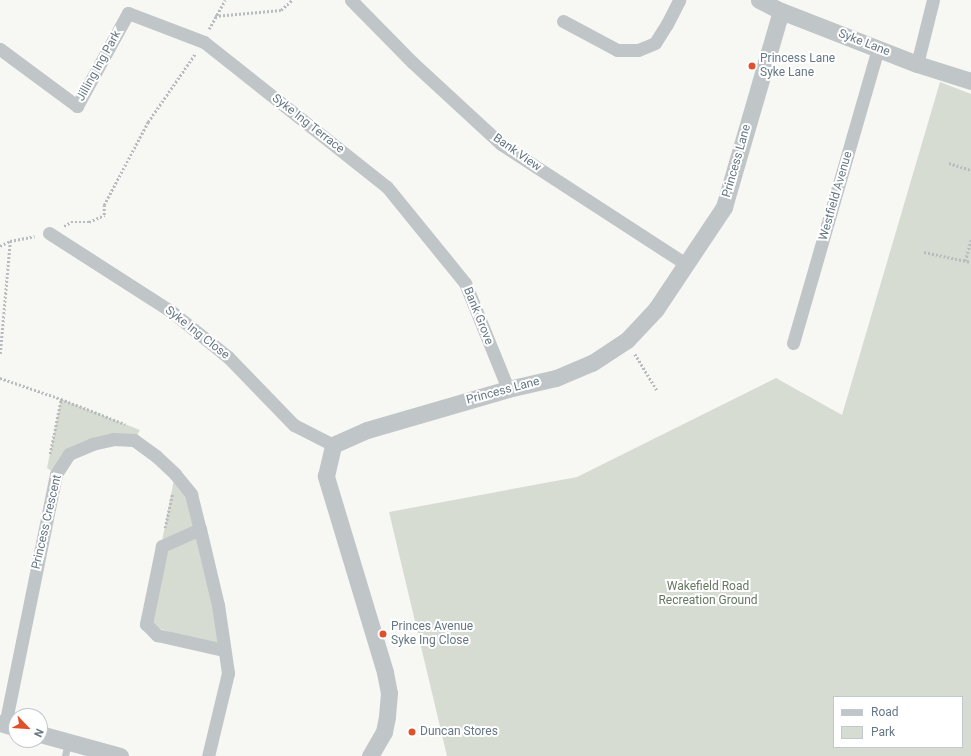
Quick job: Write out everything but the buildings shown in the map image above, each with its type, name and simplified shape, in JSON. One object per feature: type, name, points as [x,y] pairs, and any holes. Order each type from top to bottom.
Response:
[{"type":"street","name":"Bank View","points":[[351,0],[412,62],[501,144],[686,264]]},
{"type":"street","points":[[563,21],[617,50],[638,50],[655,43],[667,24],[679,0]]},
{"type":"street","points":[[917,64],[933,0]]},
{"type":"street","name":"Syke Lane","points":[[763,1],[781,11],[917,64],[971,81]]},
{"type":"street","name":"Princess Lane","points":[[333,445],[367,430],[508,389],[556,378],[592,363],[627,340],[656,309],[724,207],[781,11]]},
{"type":"street","name":"Jilling Ing Park","points":[[0,49],[77,106],[128,13],[204,42]]},
{"type":"street","name":"Syke Ing Terrace","points":[[204,42],[387,187],[408,212]]},
{"type":"street","name":"Westfield Avenue","points":[[793,343],[878,49]]},
{"type":"street","name":"Bank Grove","points":[[408,212],[465,283],[508,389]]},
{"type":"street","name":"Syke Ing Close","points":[[49,233],[172,312],[228,357],[294,425],[333,445]]},
{"type":"street","name":"Princess Crescent","points":[[7,725],[56,474],[69,454],[92,444],[114,439],[134,440],[156,456],[175,474],[190,494],[218,605],[228,673],[208,756]]},
{"type":"street","points":[[333,445],[326,476],[385,672],[389,693],[388,716],[384,732],[370,756]]},
{"type":"street","points":[[200,529],[162,546],[146,624],[157,635],[224,650]]},
{"type":"street","points":[[48,738],[67,749],[120,756]]},
{"type":"path","points":[[0,246],[10,241],[49,233],[71,222],[89,222],[104,215],[104,205],[148,122],[204,42],[215,16],[225,0]]},
{"type":"path","points":[[215,16],[281,10],[292,0]]},
{"type":"path","points":[[949,163],[971,170]]},
{"type":"path","points":[[965,260],[971,240]]},
{"type":"path","points":[[0,354],[10,241]]},
{"type":"path","points":[[924,252],[971,262]]},
{"type":"path","points":[[627,340],[657,390]]},
{"type":"path","points":[[0,378],[61,398],[126,424]]},
{"type":"path","points":[[56,474],[47,468],[61,398]]},
{"type":"path","points":[[162,546],[175,474]]},
{"type":"green space","name":"Wakefield Road Recreation Ground","points":[[940,82],[971,94],[971,756],[447,756],[389,512],[577,477],[776,378],[842,415]]},
{"type":"green space","points":[[61,399],[140,430],[134,440],[69,454],[56,474],[47,468]]},
{"type":"green space","points":[[175,474],[191,494],[224,650],[146,624]]},
{"type":"place","name":"Princess Lane Syke Lane","points":[[752,66]]},
{"type":"place","name":"Princes Avenue Syke Ing Close","points":[[383,634]]},
{"type":"place","name":"Duncan Stores","points":[[412,732]]}]
